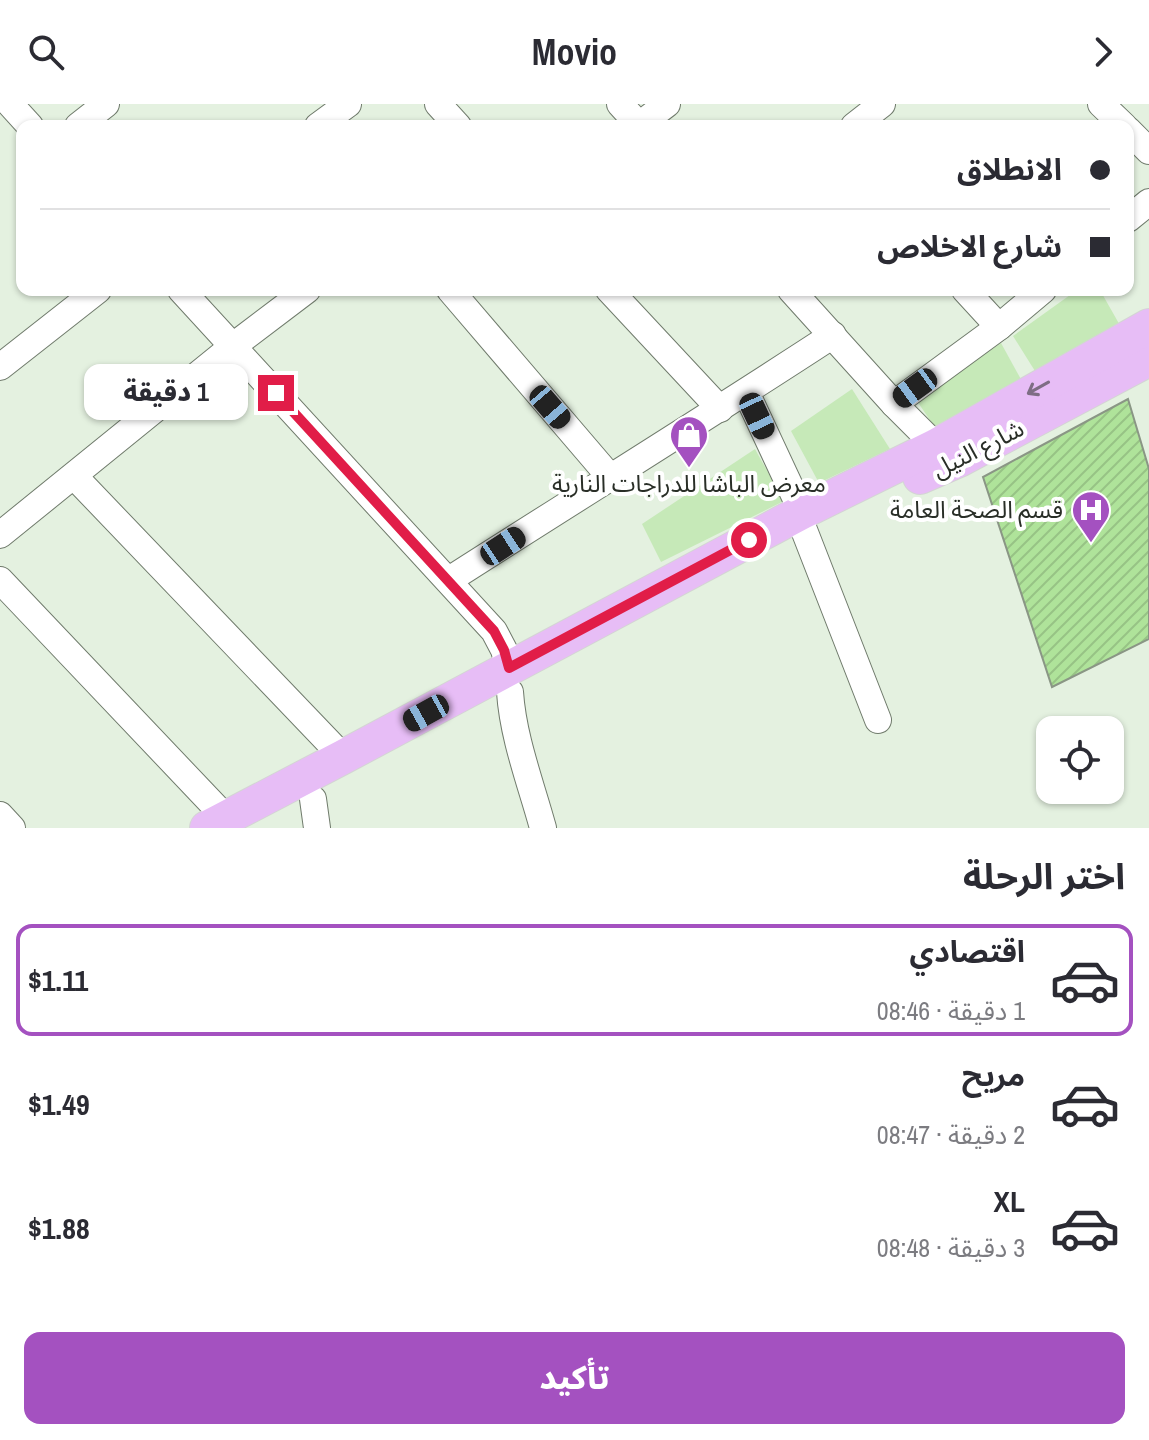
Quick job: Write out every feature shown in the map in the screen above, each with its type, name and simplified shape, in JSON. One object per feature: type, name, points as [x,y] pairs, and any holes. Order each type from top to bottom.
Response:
[{"type":"main road","points":[[803,521],[1149,326]]},
{"type":"main road","name":"شارع النيل","points":[[230,825],[315,814],[509,680],[803,521],[959,460],[1149,359]]},
{"type":"main road","points":[[230,825],[343,757],[509,680]]},
{"type":"street","points":[[10,104],[25,120]]},
{"type":"street","points":[[86,120],[106,104]]},
{"type":"street","points":[[326,120],[348,104]]},
{"type":"street","points":[[438,104],[453,120]]},
{"type":"street","points":[[620,104],[634,120]]},
{"type":"street","points":[[647,120],[667,104]]},
{"type":"street","points":[[862,120],[882,104]]},
{"type":"street","points":[[1101,104],[1118,120]]},
{"type":"street","points":[[1134,136],[1149,151]]},
{"type":"street","points":[[0,367],[90,296]]},
{"type":"street","points":[[187,296],[494,631],[504,650],[515,730],[543,828]]},
{"type":"street","points":[[0,535],[299,296]]},
{"type":"street","points":[[455,296],[610,477]]},
{"type":"street","points":[[615,296],[720,409]]},
{"type":"street","points":[[797,296],[936,446]]},
{"type":"street","points":[[971,296],[999,327]]},
{"type":"street","points":[[894,404],[1036,296]]},
{"type":"street","points":[[449,580],[833,335]]},
{"type":"street","points":[[746,392],[803,521],[878,720]]},
{"type":"street","points":[[74,476],[343,757]]},
{"type":"street","points":[[0,580],[230,825]]},
{"type":"street","points":[[0,815],[12,828]]},
{"type":"green space","points":[[1069,296],[1103,296],[1122,329],[1040,379],[1013,336]]},
{"type":"green space","points":[[1001,343],[1023,383],[936,429],[917,401]]},
{"type":"green space","points":[[852,389],[890,449],[819,483],[791,431]]},
{"type":"green space","points":[[755,449],[784,501],[661,562],[642,524]]},
{"type":"building","points":[[1128,399],[1149,469],[1149,639],[1052,687],[983,477]]},
{"type":"place","name":"معرض الباشا للدراجات النارية","points":[[689,469]]},
{"type":"place","name":"قسم الصحة العامة","points":[[1091,544]]},
{"type":"route","points":[[276,393],[494,631],[509,668],[749,540]]}]
